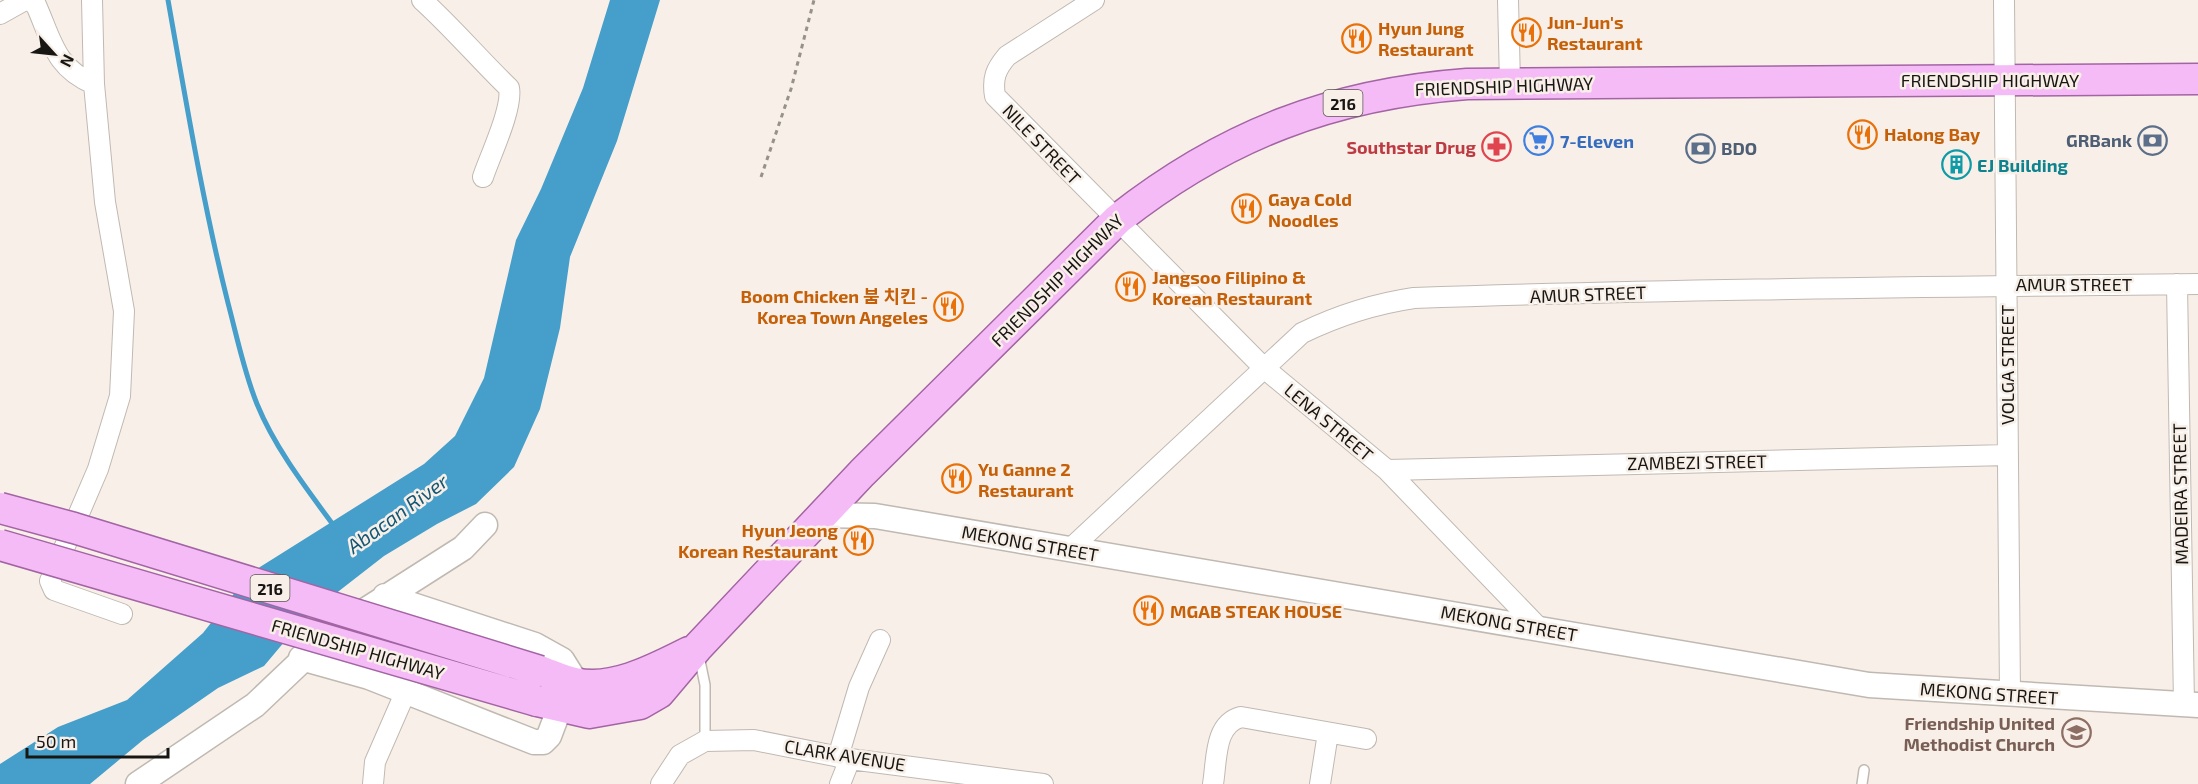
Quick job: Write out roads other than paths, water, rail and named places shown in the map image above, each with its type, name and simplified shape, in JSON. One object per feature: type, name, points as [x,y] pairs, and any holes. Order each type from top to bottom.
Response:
[{"type":"main road","name":"FRIENDSHIP HIGHWAY","points":[[0,545],[558,698],[589,713],[640,704],[659,693],[697,648],[823,515],[1118,219],[1160,186],[1233,143],[1306,114],[1384,93],[1428,87],[1509,83],[2198,79]]},
{"type":"main road","name":"FRIENDSHIP HIGHWAY","points":[[0,508],[74,528],[540,671],[558,698]]},
{"type":"street","points":[[0,14],[27,0],[36,5],[62,64],[71,73],[94,84]]},
{"type":"street","points":[[92,0],[94,84],[105,202],[124,311],[120,396],[98,469],[50,581],[54,590],[122,614]]},
{"type":"street","points":[[422,0],[451,26],[478,58],[509,88],[501,127],[483,177]]},
{"type":"street","name":"NILE STREET","points":[[1094,0],[1007,56],[997,68],[993,81],[995,96],[1118,219]]},
{"type":"street","points":[[1508,0],[1509,83]]},
{"type":"street","name":"VOLGA STREET","points":[[2004,0],[2010,695]]},
{"type":"street","name":"LENA STREET","points":[[1118,219],[1264,368],[1387,470],[1538,627]]},
{"type":"street","name":"AMUR STREET","points":[[1069,550],[1302,333],[1341,314],[1377,303],[1414,298],[2007,284],[2198,284]]},
{"type":"street","name":"MADEIRA STREET","points":[[2176,284],[2191,704]]},
{"type":"street","name":"ZAMBEZI STREET","points":[[1387,470],[2008,455]]},
{"type":"street","name":"MEKONG STREET","points":[[823,515],[875,516],[1869,685],[2191,704]]},
{"type":"street","points":[[138,784],[255,705],[301,658],[333,630],[463,548],[485,525]]},
{"type":"street","points":[[301,658],[369,677],[534,742],[543,742],[549,736],[558,698],[562,660],[543,649],[385,596]]},
{"type":"street","points":[[840,784],[859,687],[880,640]]},
{"type":"street","points":[[373,784],[375,762],[405,691]]},
{"type":"street","points":[[1213,784],[1222,730],[1230,720],[1241,717],[1366,739]]},
{"type":"street","points":[[1320,784],[1328,733]]},
{"type":"street","name":"CLARK AVENUE","points":[[705,741],[754,740],[844,758],[1043,784]]},
{"type":"street","points":[[661,784],[680,755],[705,741]]},
{"type":"lane","points":[[697,648],[705,685],[705,741]]},
{"type":"lane","points":[[1862,784],[1864,770]]},
{"type":"water","name":"Abacan River","points":[[610,0],[660,0],[617,141],[570,257],[560,328],[540,409],[514,467],[476,504],[384,556],[339,591],[301,622],[264,666],[218,688],[143,740],[90,784],[0,784],[0,764],[58,727],[127,700],[203,633],[240,586],[260,567],[424,464],[455,436],[484,378],[516,240],[541,189],[583,88]]},
{"type":"waterway","points":[[168,0],[195,152],[228,303],[248,380],[273,436],[334,526]]},
{"type":"place","name":"Jun-Jun's Restaurant","points":[[1526,32]]},
{"type":"place","name":"Hyun Jung Restaurant","points":[[1357,38]]},
{"type":"place","name":"Halong Bay","points":[[1863,134]]},
{"type":"place","name":"GRBank","points":[[2153,140]]},
{"type":"place","name":"7-Eleven","points":[[1539,141]]},
{"type":"place","name":"Southstar Drug","points":[[1497,147]]},
{"type":"place","name":"BDO","points":[[1700,148]]},
{"type":"place","name":"EJ Building","points":[[1956,165]]},
{"type":"place","name":"Gaya Cold Noodles","points":[[1247,209]]},
{"type":"place","name":"Jangsoo Filipino & Korean Restaurant","points":[[1131,287]]},
{"type":"place","name":"Boom Chicken 붐 치킨 - Korea Town Angeles","points":[[949,306]]},
{"type":"place","name":"Yu Ganne 2 Restaurant","points":[[957,479]]},
{"type":"place","name":"Hyun Jeong Korean Restaurant","points":[[859,540]]},
{"type":"place","name":"MGAB STEAK HOUSE","points":[[1149,611]]},
{"type":"place","name":"Friendship United Methodist Church","points":[[2076,733]]}]
